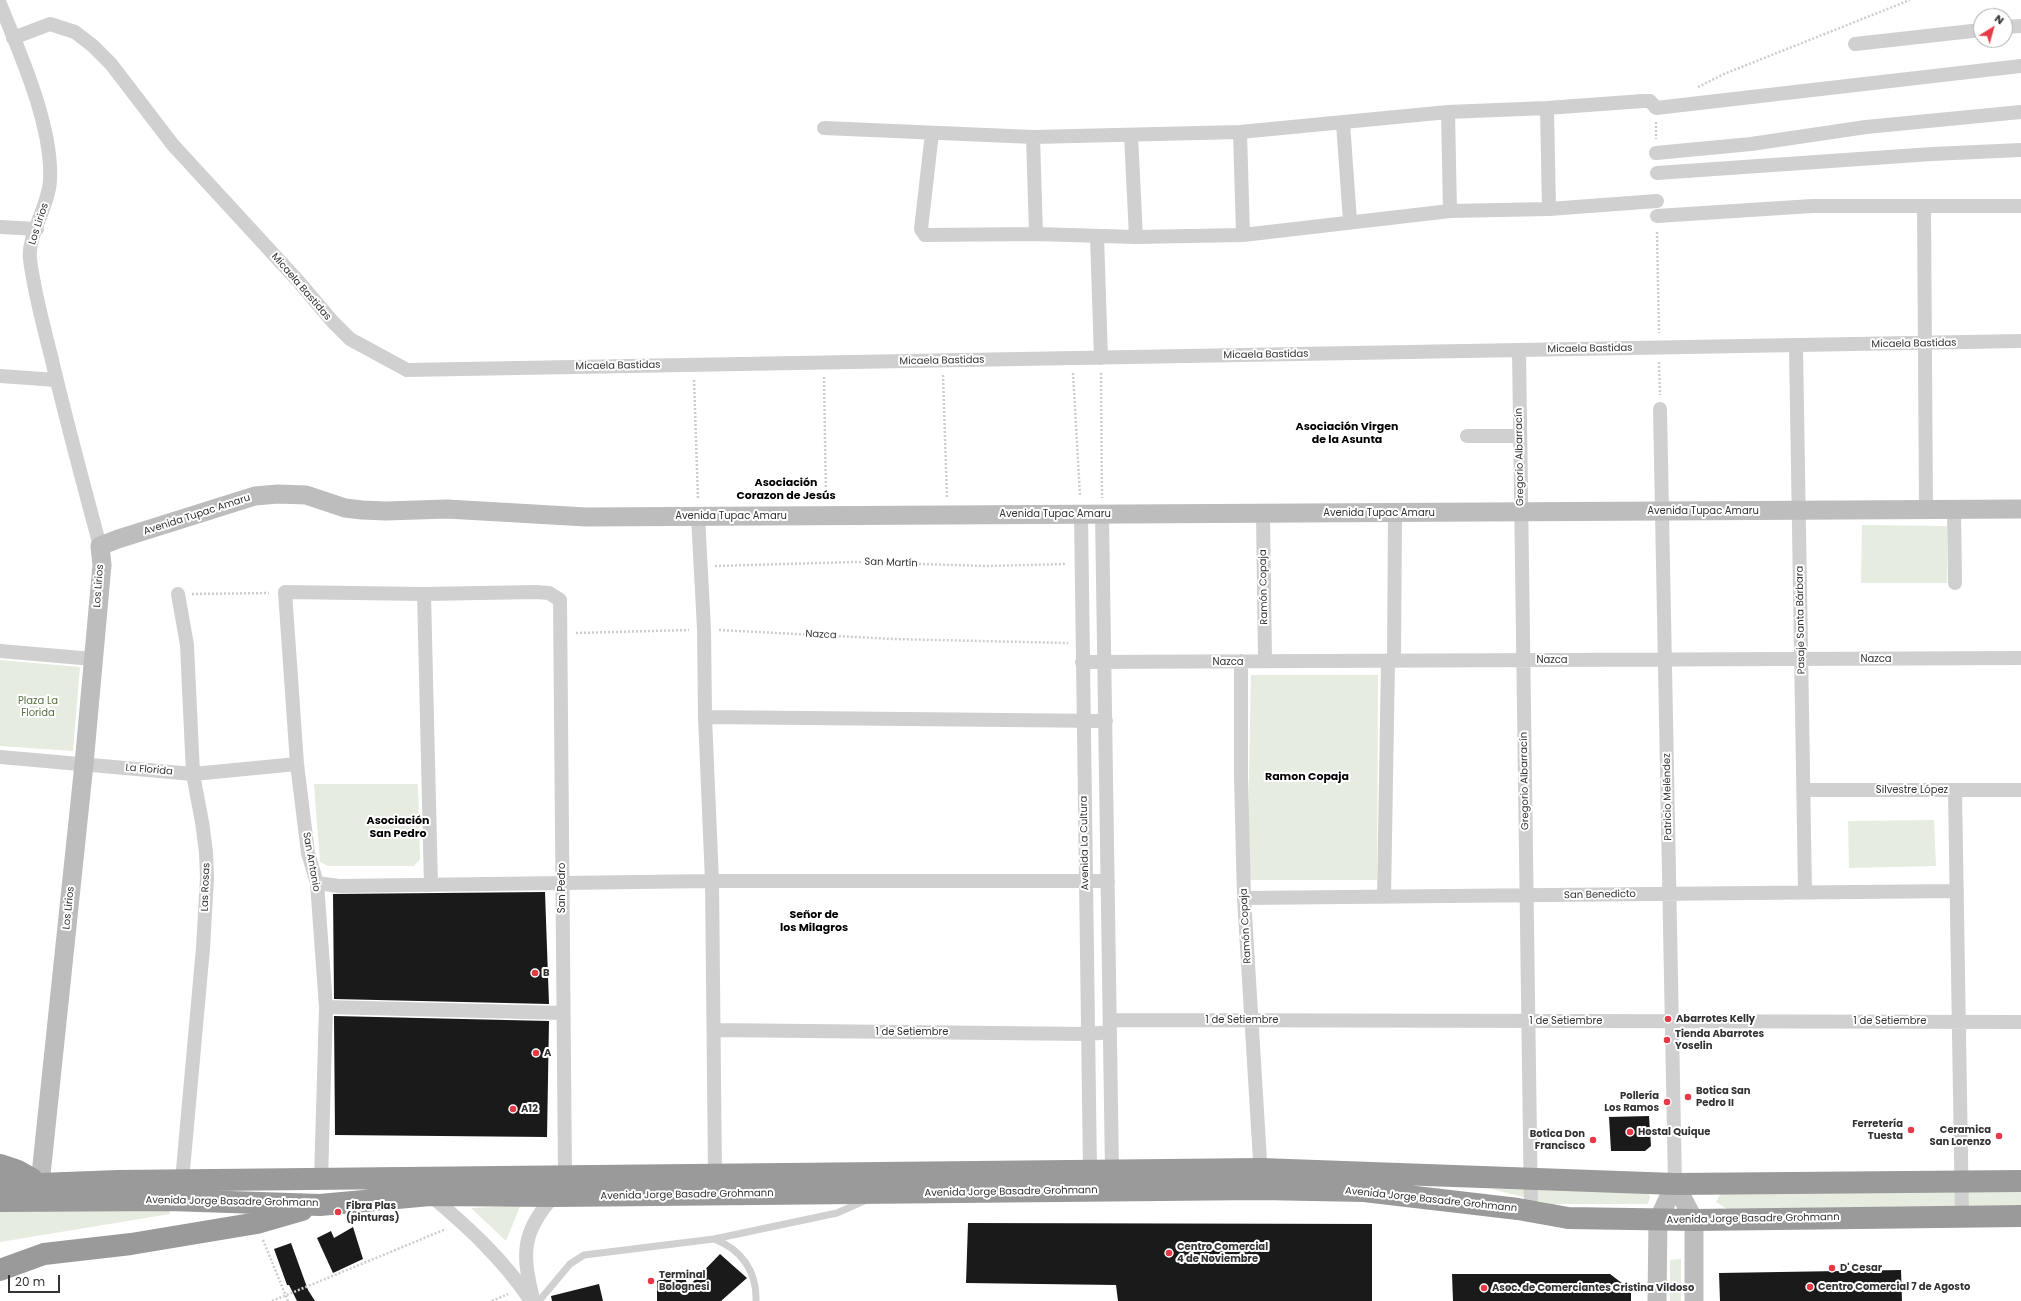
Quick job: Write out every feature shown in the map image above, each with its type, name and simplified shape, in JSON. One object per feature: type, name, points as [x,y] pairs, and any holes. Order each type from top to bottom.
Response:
[{"type":"highway","points":[[0,1165],[18,1171],[40,1184]]},
{"type":"highway","name":"Avenida Jorge Basadre Grohmann","points":[[0,1182],[40,1184],[182,1181],[1112,1171],[1261,1179],[1532,1211],[1568,1218],[1694,1220],[2021,1216]]},
{"type":"highway","name":"Avenida Jorge Basadre Grohmann","points":[[0,1201],[170,1200],[320,1205],[430,1196],[881,1193],[1261,1179],[1531,1179],[1675,1184],[2021,1181]]},
{"type":"highway","points":[[0,1270],[44,1254],[131,1244],[257,1224],[320,1205]]},
{"type":"street","name":"Los Lirios","points":[[0,4],[32,87],[42,124],[48,156],[50,180],[46,204],[32,242],[30,256],[35,289],[56,380],[100,546],[102,565],[84,764],[40,1184]]},
{"type":"street","name":"Micaela Bastidas","points":[[13,38],[50,24],[75,32],[93,46],[110,64],[173,145],[299,282],[332,321],[350,339],[407,370],[2021,342]]},
{"type":"street","points":[[1855,44],[1973,31]]},
{"type":"street","points":[[824,128],[1033,137],[1240,132],[1448,112],[1548,108],[1643,101],[1650,101],[1656,108],[2021,66]]},
{"type":"street","points":[[1548,108],[1550,209]]},
{"type":"street","points":[[1448,112],[1450,211]]},
{"type":"street","points":[[1656,153],[1751,144],[1866,127],[2021,112]]},
{"type":"street","points":[[1342,123],[1350,221]]},
{"type":"street","points":[[1240,132],[1242,235]]},
{"type":"street","points":[[932,133],[921,229],[925,235],[1036,234],[1136,237],[1242,235],[1350,221],[1450,211],[1550,209],[1657,201]]},
{"type":"street","points":[[1131,135],[1136,237]]},
{"type":"street","points":[[1033,137],[1036,234]]},
{"type":"street","points":[[1656,173],[2021,150]]},
{"type":"street","points":[[1657,216],[1812,206],[2021,206]]},
{"type":"street","points":[[1924,207],[1926,509]]},
{"type":"street","points":[[0,227],[37,229]]},
{"type":"street","points":[[1097,236],[1101,358]]},
{"type":"street","name":"Pasaje Santa Bárbara","points":[[1796,347],[1805,892]]},
{"type":"street","name":"Gregorio Albarracín","points":[[1519,350],[1532,1211]]},
{"type":"street","points":[[0,376],[56,380]]},
{"type":"street","name":"Patricio Meléndez","points":[[1660,409],[1675,1184]]},
{"type":"street","points":[[1467,436],[1520,436]]},
{"type":"street","name":"Avenida Tupac Amaru","points":[[100,546],[255,496],[278,494],[306,496],[346,508],[380,511],[447,509],[586,517],[2021,509]]},
{"type":"street","points":[[1954,510],[1955,583]]},
{"type":"street","name":"Ramón Copaja","points":[[1263,513],[1265,661]]},
{"type":"street","points":[[1384,897],[1395,513]]},
{"type":"street","name":"Avenida La Cultura","points":[[1081,514],[1090,1171]]},
{"type":"street","points":[[1102,514],[1112,1171]]},
{"type":"street","points":[[698,516],[704,629],[705,717],[712,881],[715,1175]]},
{"type":"street","points":[[285,592],[424,594],[431,885]]},
{"type":"street","name":"San Antonio","points":[[285,592],[297,764],[308,854],[317,883],[326,1007],[321,1180]]},
{"type":"street","name":"San Pedro","points":[[424,594],[536,592],[549,593],[560,600],[565,1177]]},
{"type":"street","name":"Las Rosas","points":[[178,594],[187,645],[193,774],[204,837],[207,878],[203,948],[182,1181]]},
{"type":"street","points":[[0,651],[93,659]]},
{"type":"street","name":"Nazca","points":[[1082,662],[2021,658]]},
{"type":"street","name":"Ramón Copaja","points":[[1241,662],[1241,777],[1244,898],[1261,1179]]},
{"type":"street","points":[[705,717],[1106,721]]},
{"type":"street","name":"La Florida","points":[[0,756],[193,774],[297,764]]},
{"type":"street","name":"Silvestre López","points":[[1804,790],[2021,790]]},
{"type":"street","points":[[1955,790],[1962,1216]]},
{"type":"street","points":[[317,883],[338,886],[712,881],[1108,881]]},
{"type":"street","name":"San Benedicto","points":[[1244,898],[1957,891]]},
{"type":"street","points":[[326,1007],[563,1013]]},
{"type":"street","name":"1 de Setiembre","points":[[714,1030],[1088,1034],[1110,1026],[1252,1020],[2021,1022]]},
{"type":"street","points":[[1657,1301],[1658,1220],[1675,1184]]},
{"type":"street","points":[[1675,1184],[1694,1220],[1694,1301]]},
{"type":"street","points":[[430,1196],[463,1222],[495,1254],[532,1301]]},
{"type":"street","points":[[532,1301],[525,1267],[528,1240],[538,1216],[554,1196]]},
{"type":"lane","points":[[539,1301],[570,1264],[584,1255],[714,1239],[837,1213],[881,1193]]},
{"type":"lane","points":[[714,1239],[731,1247],[745,1261],[755,1281],[756,1301]]},
{"type":"path","points":[[1696,88],[1724,74],[1910,0]]},
{"type":"path","points":[[1656,108],[1656,153]]},
{"type":"path","points":[[1657,216],[1660,409]]},
{"type":"path","points":[[1101,358],[1102,514]]},
{"type":"path","points":[[1072,359],[1081,514]]},
{"type":"path","points":[[943,361],[947,515]]},
{"type":"path","points":[[824,363],[826,516]]},
{"type":"path","points":[[694,365],[698,516]]},
{"type":"path","name":"San Martín","points":[[701,566],[855,562],[986,566],[1082,564]]},
{"type":"path","points":[[178,594],[285,592]]},
{"type":"path","name":"Nazca","points":[[560,634],[704,629],[894,639],[1083,643]]},
{"type":"path","points":[[272,1301],[463,1222]]},
{"type":"path","points":[[257,1224],[288,1301]]},
{"type":"green space","points":[[1862,525],[1947,526],[1947,583],[1861,583]]},
{"type":"green space","name":"Plaza La Florida","points":[[0,660],[80,667],[73,751],[0,746]]},
{"type":"green space","points":[[1251,675],[1378,675],[1377,880],[1252,880],[1247,877]]},
{"type":"green space","points":[[314,784],[418,784],[420,859],[414,866],[328,866],[320,862]]},
{"type":"green space","points":[[1934,820],[1936,866],[1849,868],[1848,821]]},
{"type":"green space","points":[[1492,1189],[1647,1191],[1650,1197],[1648,1204],[1551,1204]]},
{"type":"green space","points":[[2021,1190],[2021,1205],[1727,1209],[1716,1202],[1721,1193]]},
{"type":"green space","points":[[169,1202],[170,1214],[0,1242],[0,1211]]},
{"type":"green space","points":[[520,1206],[506,1241],[471,1208]]},
{"type":"green space","points":[[1681,1259],[1681,1301],[1670,1301],[1670,1260]]},
{"type":"building","points":[[545,892],[549,1004],[334,999],[333,894]]},
{"type":"building","points":[[334,1016],[549,1021],[547,1137],[335,1135]]},
{"type":"building","name":"Hostal Quique","points":[[1649,1116],[1651,1146],[1645,1151],[1611,1151],[1609,1117]]},
{"type":"building","name":"Centro Comercial 4 de Noviembre","points":[[968,1223],[1372,1224],[1372,1301],[1118,1301],[1116,1285],[966,1283]]},
{"type":"building","points":[[353,1227],[363,1259],[333,1273],[317,1238],[331,1231],[334,1238]]},
{"type":"building","points":[[291,1243],[308,1290],[315,1301],[297,1301],[289,1285],[287,1285],[274,1249]]},
{"type":"building","points":[[720,1254],[747,1278],[721,1301],[657,1301],[657,1281],[685,1272],[687,1288]]},
{"type":"building","name":"Centro Comercial 7 de Agosto","points":[[1901,1270],[1902,1301],[1720,1301],[1719,1273]]},
{"type":"building","points":[[1452,1274],[1610,1274],[1631,1290],[1631,1301],[1453,1301]]},
{"type":"building","points":[[599,1284],[603,1301],[552,1301],[551,1296]]},
{"type":"place","name":"B","points":[[535,973]]},
{"type":"place","name":"Abarrotes Kelly","points":[[1668,1019]]},
{"type":"place","name":"Tienda Abarrotes Yoselin","points":[[1667,1040]]},
{"type":"place","name":"A","points":[[536,1053]]},
{"type":"place","name":"Botica San Pedro II","points":[[1688,1097]]},
{"type":"place","name":"Pollería Los Ramos","points":[[1667,1102]]},
{"type":"place","name":"A12","points":[[513,1109]]},
{"type":"place","name":"Ferretería Tuesta","points":[[1911,1130]]},
{"type":"place","name":"Hostal Quique","points":[[1630,1132]]},
{"type":"place","name":"Ceramica San Lorenzo","points":[[1999,1136]]},
{"type":"place","name":"Botica Don Francisco","points":[[1593,1140]]},
{"type":"place","name":"Fibra Plas (pinturas)","points":[[338,1212]]},
{"type":"place","name":"Centro Comercial 4 de Noviembre","points":[[1169,1253]]},
{"type":"place","name":"D' Cesar","points":[[1832,1268]]},
{"type":"place","name":"Terminal Bolognesi","points":[[651,1281]]},
{"type":"place","name":"Centro Comercial 7 de Agosto","points":[[1810,1287]]},
{"type":"place","name":"Asoc. de Comerciantes Cristina Vildoso","points":[[1484,1288]]},
{"type":"district","name":"Asociación Virgen de la Asunta","points":[[1347,433]]},
{"type":"district","name":"Asociación Corazon de Jesús","points":[[786,489]]},
{"type":"district","name":"Ramon Copaja","points":[[1307,777]]},
{"type":"district","name":"Asociación San Pedro","points":[[398,827]]},
{"type":"district","name":"Señor de los Milagros","points":[[814,921]]}]
